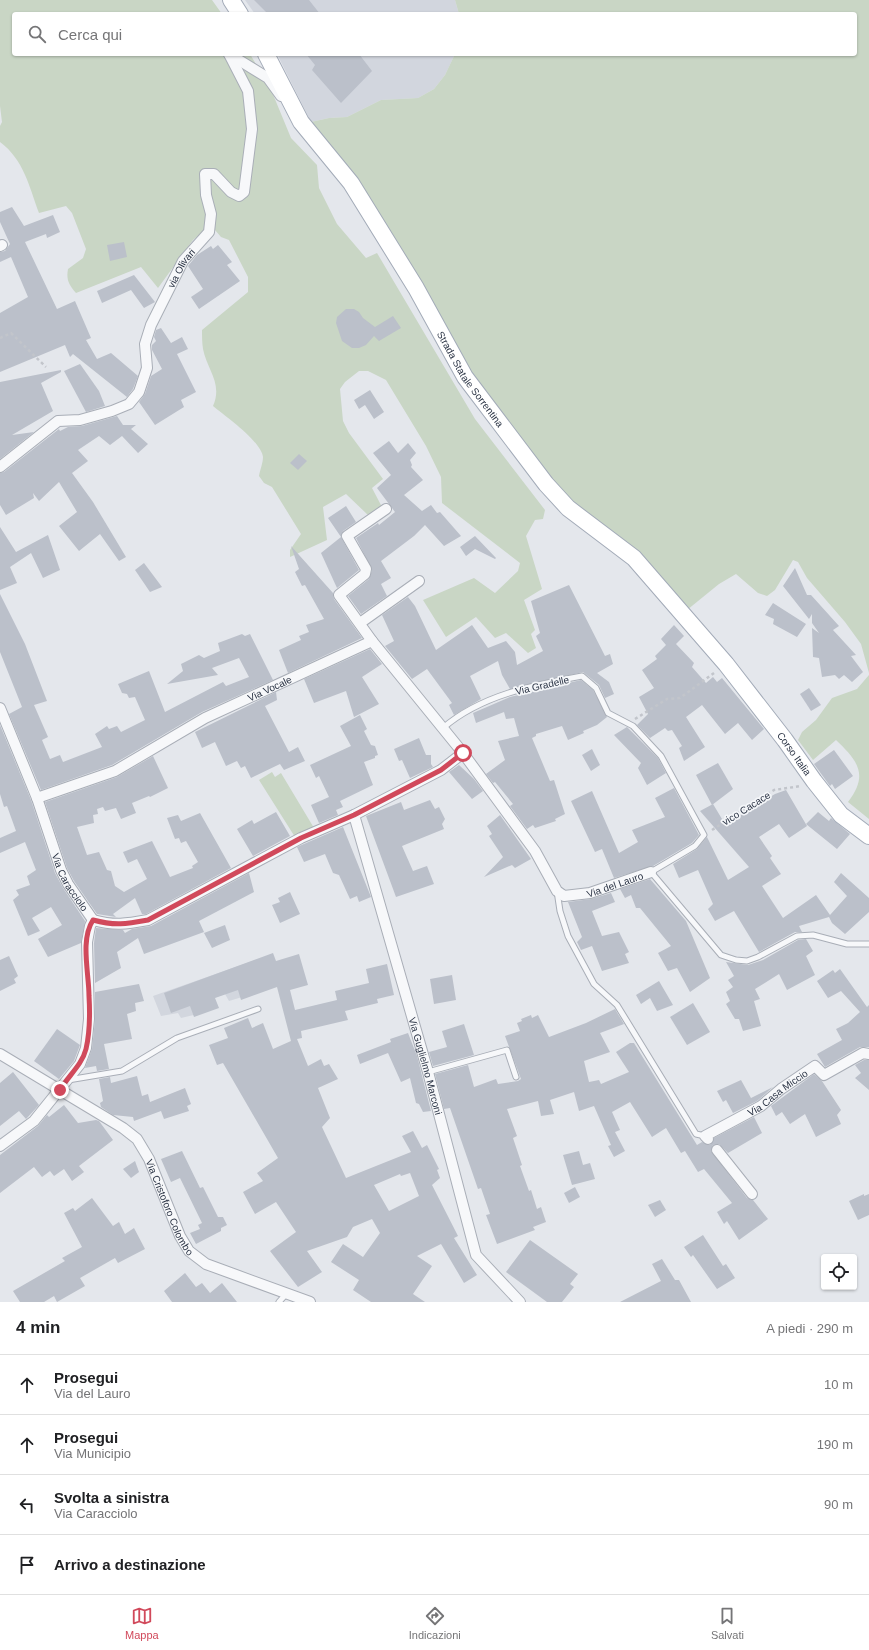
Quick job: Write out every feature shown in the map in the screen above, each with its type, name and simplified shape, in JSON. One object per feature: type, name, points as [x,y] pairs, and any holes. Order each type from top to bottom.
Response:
[{"type":"main road","points":[[231,0],[239,12]]},
{"type":"main road","name":"Strada Statale Sorrentina","points":[[267,56],[301,122],[351,183],[416,288],[465,377],[546,484],[568,508],[634,558],[726,664]]},
{"type":"main road","name":"Corso Italia","points":[[726,664],[841,815],[869,836]]},
{"type":"street","name":"via Olivari","points":[[0,467],[58,421],[80,420],[112,411],[129,404],[139,392],[147,368],[145,344],[151,325],[183,261],[209,232],[211,214],[206,195],[206,174],[214,174],[231,192],[239,196],[244,192],[252,129],[248,91],[230,56]]},
{"type":"street","name":"via Olivari","points":[[232,56],[268,78],[301,122]]},
{"type":"street","points":[[386,509],[348,536],[366,569],[366,574],[338,595],[372,641],[463,753],[535,850],[557,891]]},
{"type":"street","points":[[360,623],[419,581]]},
{"type":"street","name":"Via Vocale","points":[[37,798],[115,771],[205,718],[269,687],[372,641]]},
{"type":"street","name":"Via Caracciolo","points":[[0,708],[37,798],[61,870],[68,884],[93,920],[90,926],[87,942],[89,997],[86,1048],[80,1064],[34,1121],[0,1146]]},
{"type":"street","points":[[93,920],[109,924],[122,925],[148,920],[301,838],[354,815],[441,770],[463,753]]},
{"type":"street","name":"Via Guglielmo Marconi","points":[[354,815],[428,1072],[476,1255],[520,1302]]},
{"type":"street","name":"Via del Lauro","points":[[557,891],[564,896],[590,893],[651,872]]},
{"type":"street","name":"Via Casa Miccio","points":[[707,1138],[761,1106],[781,1089],[815,1066],[824,1075],[863,1053],[869,1054]]},
{"type":"street","name":"Via Cristoforo Colombo","points":[[0,1054],[123,1128],[137,1139],[148,1160],[180,1236],[189,1251],[206,1264],[310,1302]]},
{"type":"street","points":[[717,1150],[752,1194]]},
{"type":"lane","name":"Via Gradelle","points":[[443,728],[464,712],[511,692],[582,676],[596,688],[608,713],[633,726],[661,756],[704,835]]},
{"type":"lane","points":[[651,872],[696,846],[704,835]]},
{"type":"lane","name":"Via del Lauro","points":[[651,872],[721,955],[736,960],[747,961],[758,957],[797,936],[812,935],[847,944],[869,944]]},
{"type":"lane","points":[[557,891],[560,911],[568,936],[594,984],[617,1005],[696,1134],[707,1138]]},
{"type":"lane","points":[[66,1080],[122,1071],[177,1038],[258,1009]]},
{"type":"lane","points":[[428,1072],[507,1050],[516,1077]]},
{"type":"lane","points":[[279,1302],[287,1293]]},
{"type":"path","points":[[0,338],[11,333],[46,367]]},
{"type":"path","points":[[627,723],[667,700],[680,698],[726,664]]},
{"type":"path","name":"vico Cacace","points":[[704,835],[774,790],[799,787],[814,781]]},
{"type":"shaded area","points":[[245,0],[455,0],[458,12],[254,12]]},
{"type":"shaded area","points":[[278,56],[454,56],[445,75],[434,89],[418,98],[381,100],[347,117],[329,118],[311,122]]},
{"type":"shaded area","points":[[258,959],[252,994],[229,1001],[225,994],[203,1002],[206,1012],[181,1018],[178,1013],[161,1016],[153,996]]},
{"type":"green space","points":[[0,0],[212,0],[221,12],[12,12],[12,56],[251,56],[272,92],[291,138],[317,165],[319,188],[337,224],[366,258],[377,253],[475,419],[545,510],[543,519],[535,520],[526,536],[542,589],[524,600],[535,630],[531,634],[536,648],[528,653],[506,633],[495,638],[476,617],[446,637],[423,600],[474,578],[495,593],[518,571],[520,563],[442,503],[441,477],[426,446],[386,380],[368,371],[359,371],[345,382],[340,389],[343,421],[349,433],[383,479],[372,488],[382,507],[369,516],[346,494],[323,507],[327,540],[290,557],[290,550],[301,534],[272,487],[264,483],[259,476],[263,459],[261,451],[242,429],[213,406],[216,398],[215,383],[203,349],[202,330],[248,292],[248,277],[229,240],[221,237],[215,230],[200,234],[193,240],[158,288],[141,267],[76,293],[67,276],[68,269],[83,258],[86,249],[72,213],[66,206],[39,213],[25,174],[15,157],[0,142],[0,126],[2,122],[0,106]]},
{"type":"green space","points":[[455,0],[869,0],[869,673],[861,644],[845,622],[807,578],[798,562],[793,560],[775,590],[767,596],[758,593],[736,574],[719,584],[687,610],[566,500],[467,371],[311,122],[329,118],[347,117],[381,100],[418,98],[434,89],[445,75],[454,56],[857,56],[857,12],[458,12]]},
{"type":"green space","points":[[869,675],[869,819],[848,802],[858,784],[859,776],[855,762],[844,748],[836,740],[813,760],[798,740],[802,732],[816,720],[832,698],[857,689]]},
{"type":"green space","points":[[272,772],[275,777],[281,773],[314,828],[295,837],[259,780]]},
{"type":"building","points":[[254,0],[309,0],[318,12],[266,12]]},
{"type":"building","points":[[308,56],[361,56],[372,71],[341,103],[312,70],[315,65]]},
{"type":"building","points":[[12,207],[24,226],[53,215],[60,232],[47,238],[46,234],[25,242],[57,309],[75,301],[91,338],[86,340],[97,359],[111,353],[138,376],[133,389],[127,397],[73,354],[70,357],[65,345],[0,372],[0,313],[28,297],[11,257],[0,262],[0,252],[5,251],[10,244],[0,222],[0,212]]},
{"type":"building","points":[[124,242],[127,257],[110,261],[107,245]]},
{"type":"building","points":[[218,245],[232,262],[227,265],[240,281],[199,309],[191,297],[203,289],[188,266],[197,255],[211,246],[213,249]]},
{"type":"building","points":[[134,275],[155,302],[144,308],[131,290],[102,303],[97,291]]},
{"type":"building","points":[[346,309],[354,309],[359,312],[363,318],[375,327],[393,316],[401,328],[379,341],[374,336],[366,345],[359,348],[352,348],[342,341],[336,323],[337,317]]},
{"type":"building","points":[[161,328],[171,343],[182,337],[188,349],[177,354],[196,392],[181,400],[184,407],[155,425],[139,402],[145,394],[151,376],[162,369],[152,350],[152,345],[156,341],[154,337],[156,330]]},
{"type":"building","points":[[80,364],[99,391],[105,406],[86,412],[64,371]]},
{"type":"building","points":[[61,370],[61,372],[41,383],[53,411],[12,435],[34,432],[0,459],[0,382]]},
{"type":"building","points":[[370,390],[384,412],[374,419],[365,405],[359,409],[354,400]]},
{"type":"building","points":[[117,416],[123,425],[136,425],[131,429],[148,444],[138,453],[122,436],[110,445],[99,436],[78,450],[88,461],[72,473],[93,502],[126,557],[119,561],[100,534],[79,551],[59,526],[77,512],[59,482],[39,501],[33,493],[34,498],[6,515],[0,505],[0,473],[4,472],[59,429],[60,431],[68,427],[82,426]]},
{"type":"building","points":[[389,441],[398,453],[408,443],[416,453],[410,460],[412,465],[411,467],[423,480],[404,495],[422,511],[431,505],[437,513],[440,512],[461,536],[444,546],[425,525],[414,536],[381,561],[391,578],[381,584],[387,596],[361,614],[348,596],[369,579],[372,570],[356,538],[378,523],[379,525],[395,512],[377,488],[391,475],[373,453]]},
{"type":"building","points":[[299,454],[307,461],[298,470],[290,463]]},
{"type":"building","points":[[346,506],[356,522],[343,531],[341,537],[328,518]]},
{"type":"building","points":[[0,527],[16,552],[48,535],[60,570],[43,578],[31,553],[10,567],[17,583],[0,590]]},
{"type":"building","points":[[475,536],[496,558],[495,559],[475,549],[466,556],[460,547]]},
{"type":"building","points":[[341,537],[359,570],[337,588],[321,553]]},
{"type":"building","points":[[291,546],[333,593],[334,599],[362,638],[288,673],[279,650],[301,640],[299,636],[309,632],[306,625],[324,619],[305,585],[302,586],[295,572],[299,569]]},
{"type":"building","points":[[144,563],[162,587],[150,592],[135,570]]},
{"type":"building","points":[[795,568],[807,595],[811,595],[839,626],[833,630],[856,655],[851,656],[863,672],[852,682],[844,675],[839,679],[835,675],[822,677],[819,658],[813,657],[812,628],[819,633],[812,623],[812,614],[809,619],[783,586]]},
{"type":"building","points":[[569,585],[605,656],[610,654],[613,664],[597,673],[609,682],[614,694],[605,698],[599,685],[583,672],[510,689],[502,675],[498,661],[470,676],[481,699],[454,715],[449,705],[452,703],[427,669],[412,679],[385,646],[394,641],[382,615],[408,597],[415,606],[436,650],[472,625],[488,648],[506,641],[515,652],[517,665],[543,651],[536,636],[540,633],[531,601]]},
{"type":"building","points":[[0,594],[25,644],[47,701],[34,705],[48,737],[42,740],[50,759],[60,755],[63,762],[102,747],[95,734],[107,726],[109,729],[117,726],[121,732],[145,720],[135,697],[129,698],[127,694],[122,693],[118,684],[149,671],[165,712],[223,682],[226,686],[249,677],[239,658],[212,668],[218,675],[167,684],[183,671],[181,664],[199,655],[204,658],[220,651],[218,643],[242,634],[245,636],[250,634],[273,680],[202,712],[112,765],[41,790],[9,714],[22,707],[0,652]]},
{"type":"building","points":[[773,603],[806,624],[797,637],[773,624],[774,619],[765,615]]},
{"type":"building","points":[[674,625],[684,636],[676,644],[694,663],[692,667],[706,683],[713,677],[717,682],[722,678],[764,729],[752,740],[738,723],[725,734],[702,705],[686,717],[705,747],[684,761],[679,748],[682,746],[672,730],[668,731],[665,728],[650,738],[637,725],[648,714],[639,697],[654,688],[642,670],[657,659],[655,656],[666,645],[661,639]]},
{"type":"building","points":[[370,649],[382,664],[362,677],[379,704],[354,717],[346,691],[314,703],[304,679]]},
{"type":"building","points":[[581,680],[593,690],[607,717],[597,725],[583,731],[584,733],[568,740],[562,726],[536,734],[536,736],[532,738],[550,781],[554,780],[565,814],[555,819],[556,821],[535,828],[533,825],[527,829],[510,806],[513,804],[495,782],[493,783],[486,774],[505,760],[498,741],[519,736],[514,718],[506,719],[504,712],[476,723],[473,713],[510,697]]},
{"type":"building","points":[[809,688],[821,705],[811,711],[800,694]]},
{"type":"building","points":[[276,692],[277,700],[265,706],[289,752],[298,747],[305,761],[284,770],[280,764],[251,778],[245,766],[241,768],[237,761],[226,766],[215,742],[202,748],[195,732]]},
{"type":"building","points":[[360,715],[367,729],[364,731],[371,745],[375,746],[378,755],[375,756],[375,758],[364,762],[373,785],[340,801],[343,807],[336,810],[338,815],[319,823],[311,805],[329,797],[319,776],[316,778],[310,765],[351,746],[340,726]]},
{"type":"building","points":[[0,725],[31,800],[55,873],[85,921],[81,943],[48,957],[38,939],[62,925],[51,907],[32,918],[40,931],[28,936],[13,900],[19,895],[16,890],[30,885],[27,876],[36,870],[25,842],[0,853],[0,838],[16,831],[7,806],[4,807],[0,794]]},
{"type":"building","points":[[627,727],[658,758],[666,773],[647,785],[638,768],[641,763],[614,735]]},
{"type":"building","points":[[419,738],[426,755],[431,755],[431,764],[433,767],[410,778],[402,760],[399,761],[394,749]]},
{"type":"building","points":[[592,749],[600,765],[591,771],[582,755]]},
{"type":"building","points":[[834,750],[853,776],[835,789],[832,784],[830,786],[814,764]]},
{"type":"building","points":[[153,756],[168,788],[150,797],[149,796],[132,803],[136,813],[121,819],[116,808],[105,811],[103,807],[97,809],[98,814],[93,815],[94,823],[77,827],[87,855],[99,852],[107,870],[111,871],[115,886],[124,892],[147,879],[137,859],[128,863],[123,852],[152,841],[170,877],[193,868],[192,866],[198,862],[186,841],[181,843],[179,838],[175,839],[167,818],[178,815],[181,821],[200,813],[231,868],[146,914],[142,914],[135,898],[113,914],[116,917],[97,914],[74,881],[67,868],[45,802],[117,777]]},
{"type":"building","points":[[718,763],[733,789],[712,805],[696,775]]},
{"type":"building","points":[[459,765],[474,779],[483,791],[472,799],[449,772]]},
{"type":"building","points":[[674,788],[699,835],[692,843],[653,866],[614,878],[602,849],[595,852],[571,801],[592,791],[619,853],[638,842],[632,830],[665,817],[655,798]]},
{"type":"building","points":[[786,790],[807,826],[789,838],[779,824],[759,837],[772,856],[770,858],[781,874],[762,886],[783,918],[816,895],[830,915],[847,896],[834,882],[841,873],[869,898],[869,912],[845,934],[832,923],[829,917],[799,926],[802,932],[795,932],[759,952],[734,911],[715,921],[708,909],[713,904],[698,870],[679,878],[673,864],[697,849],[707,837],[728,880],[749,867],[700,811],[713,804],[725,824],[775,794]]},
{"type":"building","points":[[430,800],[435,809],[439,807],[445,819],[442,824],[444,829],[402,846],[413,871],[427,866],[434,884],[396,897],[366,816],[401,802],[404,810]]},
{"type":"building","points":[[276,812],[290,836],[253,856],[237,829],[252,820],[254,824]]},
{"type":"building","points":[[818,812],[829,821],[831,818],[850,834],[837,849],[806,824]]},
{"type":"building","points":[[500,815],[531,859],[515,868],[512,865],[484,877],[503,857],[489,836],[492,834],[487,826]]},
{"type":"building","points":[[343,827],[371,897],[359,902],[357,896],[350,899],[339,875],[333,873],[325,854],[304,862],[297,847]]},
{"type":"building","points":[[249,873],[254,892],[199,921],[204,932],[144,954],[138,938],[117,952],[121,968],[95,983],[94,943],[96,928],[123,930],[125,933],[132,929],[151,926]]},
{"type":"building","points":[[650,879],[686,921],[710,978],[690,992],[677,968],[668,971],[658,953],[671,946],[640,908],[636,908],[631,895],[625,898],[620,889]]},
{"type":"building","points":[[290,892],[300,914],[280,923],[272,905],[280,902],[278,898]]},
{"type":"building","points":[[611,893],[615,902],[592,911],[602,936],[619,932],[629,952],[625,954],[629,963],[602,971],[592,946],[581,950],[577,942],[582,937],[568,902],[591,899]]},
{"type":"building","points":[[225,925],[230,940],[212,948],[204,933]]},
{"type":"building","points":[[806,939],[813,951],[806,956],[815,975],[787,990],[779,974],[755,989],[760,999],[754,1001],[761,1026],[743,1031],[739,1019],[735,1019],[726,1004],[730,1001],[726,992],[733,987],[728,980],[734,976],[726,962],[748,965],[763,960],[798,940]]},
{"type":"building","points":[[273,953],[276,961],[299,954],[308,985],[290,990],[295,1010],[337,1000],[335,991],[369,983],[366,969],[387,964],[394,995],[377,999],[378,1003],[345,1011],[348,1020],[301,1031],[302,1038],[297,1039],[308,1066],[321,1059],[324,1066],[329,1064],[338,1079],[318,1088],[330,1118],[322,1127],[346,1178],[411,1152],[402,1136],[413,1131],[422,1148],[427,1145],[439,1169],[437,1170],[440,1178],[432,1185],[458,1236],[454,1238],[477,1275],[464,1283],[441,1244],[417,1256],[432,1266],[413,1294],[425,1302],[371,1302],[353,1290],[359,1280],[331,1262],[343,1244],[363,1257],[380,1233],[372,1219],[353,1227],[347,1237],[307,1251],[322,1272],[298,1287],[270,1251],[296,1232],[276,1202],[255,1214],[243,1192],[263,1181],[257,1173],[278,1158],[223,1063],[217,1065],[209,1045],[228,1038],[224,1028],[248,1018],[252,1028],[263,1023],[273,1049],[291,1041],[277,987],[241,1000],[238,990],[215,998],[219,1008],[194,1017],[190,1006],[171,1013],[164,993]],"holes":[[[410,1173],[419,1196],[389,1211],[374,1185],[400,1174],[401,1176]]]},
{"type":"building","points":[[9,956],[18,976],[14,979],[16,983],[0,991],[0,960]]},
{"type":"building","points":[[840,969],[867,1007],[869,1005],[869,1047],[860,1047],[825,1067],[817,1054],[842,1040],[836,1029],[848,1023],[860,1012],[841,991],[828,998],[817,981],[833,970],[835,973]]},
{"type":"building","points":[[452,975],[456,1000],[434,1004],[430,979]]},
{"type":"building","points":[[659,981],[673,1005],[657,1011],[650,998],[641,1004],[636,995]]},
{"type":"building","points":[[139,984],[144,1001],[135,1003],[136,1011],[127,1014],[132,1039],[104,1044],[109,1069],[97,1071],[96,1066],[85,1068],[92,1049],[95,1020],[95,992]]},
{"type":"building","points":[[693,1003],[710,1032],[687,1045],[670,1017]]},
{"type":"building","points":[[615,1009],[624,1024],[600,1033],[610,1052],[584,1061],[589,1082],[599,1080],[601,1084],[629,1072],[616,1052],[630,1043],[634,1043],[697,1145],[702,1142],[710,1145],[714,1138],[754,1117],[762,1133],[728,1153],[719,1144],[713,1145],[711,1151],[747,1198],[753,1200],[768,1219],[739,1240],[727,1221],[724,1224],[717,1212],[732,1203],[704,1169],[698,1172],[685,1151],[681,1153],[666,1128],[652,1137],[630,1102],[612,1112],[620,1130],[615,1132],[625,1151],[614,1157],[608,1146],[611,1145],[594,1106],[579,1111],[574,1092],[550,1100],[554,1114],[541,1116],[538,1101],[507,1109],[517,1136],[513,1138],[522,1165],[520,1166],[529,1191],[531,1190],[537,1209],[541,1207],[546,1222],[533,1227],[535,1230],[497,1244],[486,1215],[490,1214],[481,1188],[478,1189],[450,1108],[444,1109],[435,1074],[468,1065],[474,1087],[496,1079],[498,1084],[518,1081],[521,1079],[505,1036],[520,1031],[517,1023],[522,1021],[521,1019],[531,1015],[532,1018],[538,1015],[549,1037],[586,1023]]},
{"type":"building","points":[[464,1024],[474,1055],[433,1066],[429,1052],[447,1047],[442,1031]]},
{"type":"building","points":[[57,1029],[80,1045],[74,1061],[59,1079],[34,1061]]},
{"type":"building","points":[[408,1033],[417,1056],[431,1111],[423,1112],[419,1104],[416,1103],[410,1078],[401,1082],[388,1053],[360,1064],[357,1055],[391,1042],[390,1039]]},
{"type":"building","points":[[864,1060],[869,1060],[869,1090],[855,1078],[861,1073],[855,1065]]},
{"type":"building","points":[[13,1072],[39,1105],[26,1119],[19,1111],[0,1126],[0,1083]]},
{"type":"building","points":[[814,1074],[822,1081],[841,1110],[837,1115],[841,1124],[816,1137],[805,1114],[790,1124],[782,1112],[776,1116],[771,1106]]},
{"type":"building","points":[[137,1076],[142,1096],[148,1094],[150,1102],[185,1088],[191,1104],[187,1106],[189,1111],[164,1119],[161,1111],[134,1121],[133,1117],[113,1115],[101,1107],[100,1103],[103,1101],[99,1079],[110,1077],[111,1083]]},
{"type":"building","points":[[741,1080],[751,1098],[773,1087],[757,1101],[733,1113],[726,1100],[723,1102],[717,1091]]},
{"type":"building","points":[[64,1105],[78,1123],[96,1120],[99,1121],[113,1140],[79,1166],[84,1172],[72,1181],[64,1169],[54,1176],[50,1171],[42,1177],[34,1167],[0,1193],[0,1155],[38,1126],[47,1115],[49,1117]]},
{"type":"building","points":[[182,1151],[200,1188],[203,1187],[218,1217],[223,1217],[227,1225],[221,1228],[221,1231],[196,1244],[190,1233],[200,1229],[198,1225],[202,1223],[180,1178],[171,1182],[161,1159]]},
{"type":"building","points":[[579,1151],[583,1165],[590,1163],[595,1179],[572,1185],[563,1155]]},
{"type":"building","points":[[135,1161],[139,1172],[131,1178],[123,1169]]},
{"type":"building","points":[[575,1187],[580,1197],[569,1203],[564,1193]]},
{"type":"building","points":[[864,1194],[864,1196],[869,1194],[869,1215],[858,1220],[849,1201]]},
{"type":"building","points":[[92,1198],[113,1226],[119,1222],[125,1234],[134,1228],[145,1249],[118,1263],[115,1258],[80,1278],[85,1286],[57,1302],[54,1296],[44,1302],[20,1302],[13,1291],[65,1261],[62,1258],[82,1247],[64,1213],[73,1208],[75,1211]]},
{"type":"building","points":[[660,1200],[666,1210],[655,1217],[648,1205]]},
{"type":"building","points":[[703,1235],[723,1266],[726,1264],[735,1278],[717,1289],[693,1255],[691,1257],[684,1247]]},
{"type":"building","points":[[530,1240],[578,1274],[570,1284],[574,1287],[562,1302],[547,1302],[506,1272]]},
{"type":"building","points":[[662,1259],[675,1280],[679,1280],[691,1302],[620,1302],[661,1281],[652,1264]]},
{"type":"building","points":[[185,1273],[196,1287],[202,1283],[210,1293],[222,1283],[237,1302],[172,1302],[164,1291]]},
{"type":"route","points":[[60,1090],[66,1080],[80,1064],[86,1048],[89,1019],[87,942],[90,926],[93,920],[109,924],[122,925],[148,920],[301,838],[354,815],[441,770],[463,753]]}]
